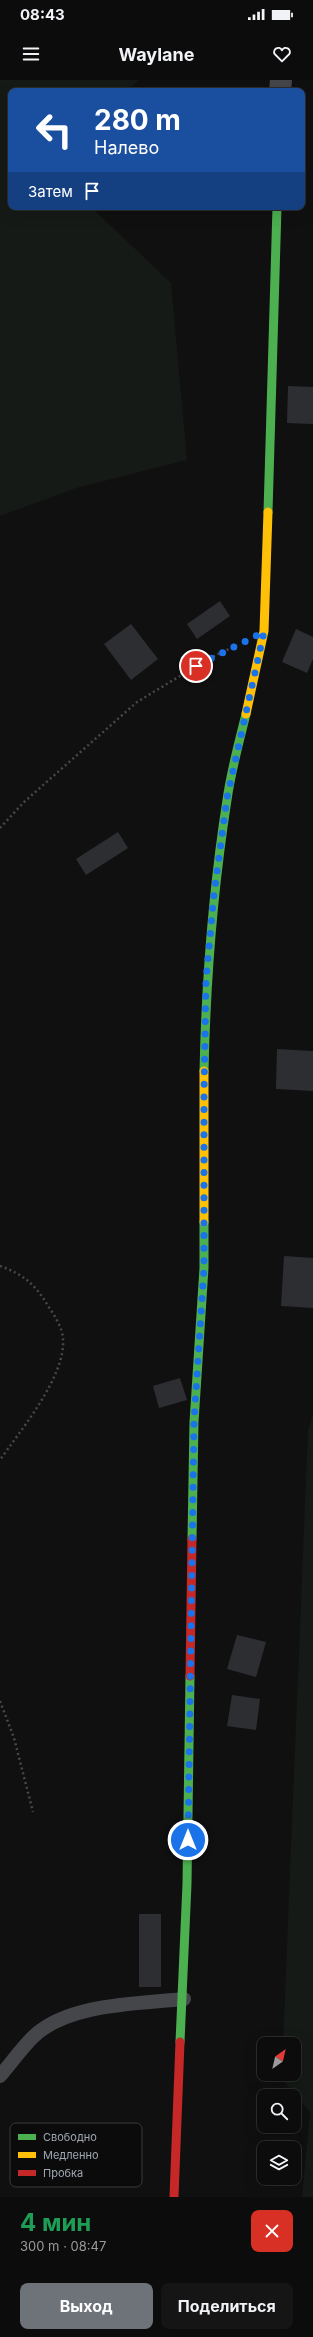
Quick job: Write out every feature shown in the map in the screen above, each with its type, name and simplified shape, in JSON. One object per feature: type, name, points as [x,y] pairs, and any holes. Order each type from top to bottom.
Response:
[{"type":"street","points":[[174,2197],[188,1884],[194,1422],[204,1268],[204,1094],[206,980],[214,894],[227,798],[264,632],[277,210]]},
{"type":"lane","points":[[0,2076],[34,2036],[54,2021],[80,2011],[184,1999]]},
{"type":"path","points":[[0,828],[24,802],[137,702],[208,659],[264,632]]},
{"type":"path","points":[[0,1266],[18,1272],[40,1292],[53,1312],[63,1339],[60,1360],[52,1383],[0,1460]]},
{"type":"path","points":[[0,1701],[14,1738],[33,1812]]},
{"type":"shaded area","points":[[0,80],[139,80],[130,88],[8,88],[8,210],[94,210],[171,283],[187,460],[76,488],[0,516]]},
{"type":"shaded area","points":[[313,1415],[313,2197],[302,2197],[310,2112],[301,2101],[301,2089],[290,2089],[284,2081],[301,2081],[301,2037],[283,2037],[308,1430]]},
{"type":"building","points":[[288,386],[313,387],[313,424],[287,423]]},
{"type":"building","points":[[220,601],[230,616],[197,639],[187,624]]},
{"type":"building","points":[[131,624],[158,659],[131,680],[104,644]]},
{"type":"building","points":[[296,629],[313,637],[313,659],[307,673],[282,662]]},
{"type":"building","points":[[118,832],[128,848],[86,875],[76,859]]},
{"type":"building","points":[[277,1049],[313,1051],[313,1091],[276,1089]]},
{"type":"building","points":[[284,1256],[313,1258],[313,1308],[281,1306]]},
{"type":"building","points":[[180,1378],[187,1400],[159,1408],[153,1386]]},
{"type":"building","points":[[237,1635],[266,1642],[256,1677],[227,1669]]},
{"type":"building","points":[[232,1695],[260,1699],[256,1730],[227,1726]]},
{"type":"building","points":[[139,1914],[161,1914],[161,1987],[139,1987]]},
{"type":"traffic: fast","points":[[268,512],[277,210]]},
{"type":"traffic: fast","points":[[204,1071],[206,1003],[214,901],[229,789],[235,757],[246,714]]},
{"type":"traffic: fast","points":[[192,1539],[194,1422],[204,1268],[204,1222]]},
{"type":"traffic: fast","points":[[180,2042],[187,1884],[190,1676]]},
{"type":"traffic: slow","points":[[246,714],[264,631],[268,512]]},
{"type":"traffic: slow","points":[[204,1071],[204,1222]]},
{"type":"traffic: jam","points":[[190,1676],[192,1539]]},
{"type":"traffic: jam","points":[[174,2197],[180,2042]]},
{"type":"route","points":[[188,1840],[194,1422],[204,1268],[203,1194],[206,980],[214,894],[227,798],[264,632],[196,666]]}]
